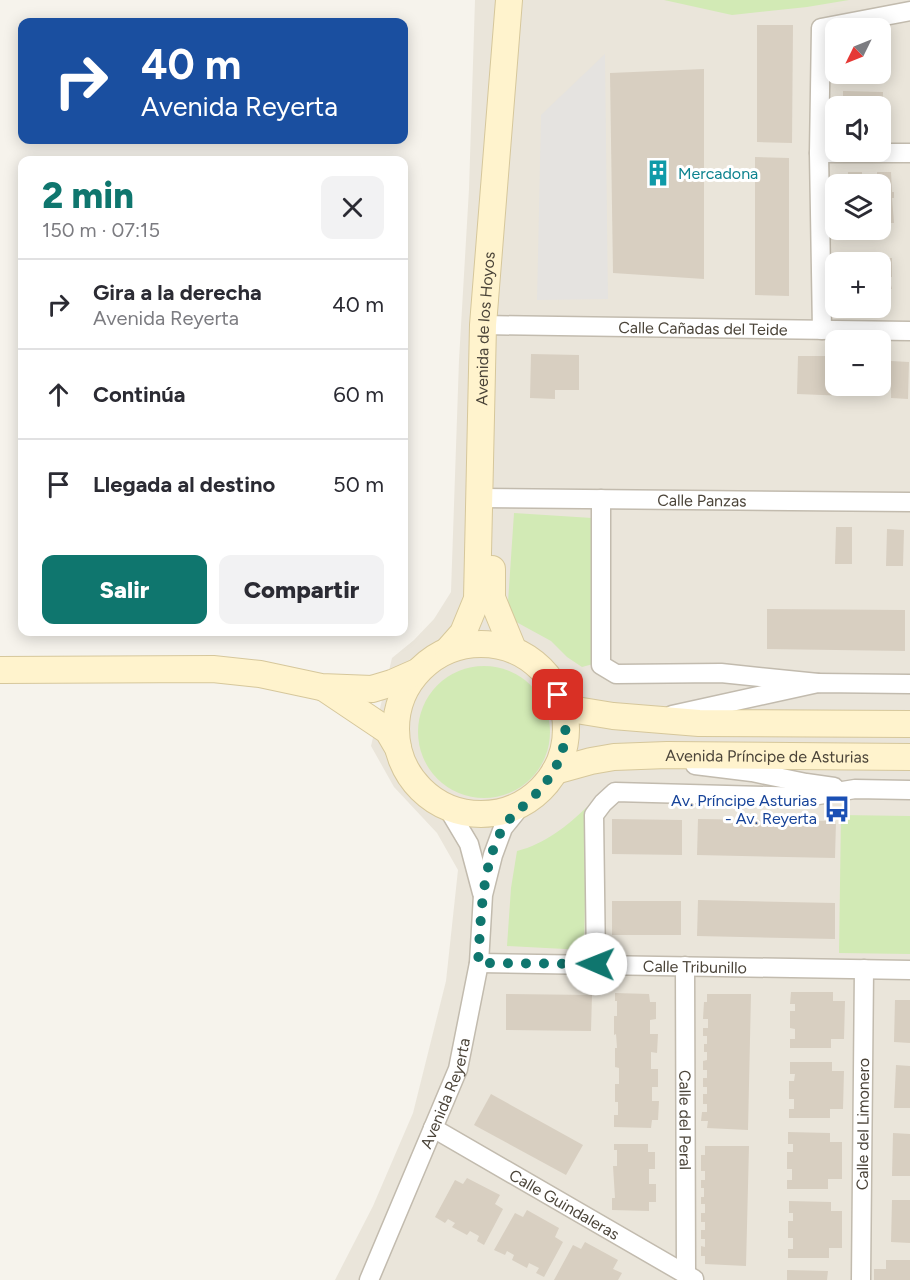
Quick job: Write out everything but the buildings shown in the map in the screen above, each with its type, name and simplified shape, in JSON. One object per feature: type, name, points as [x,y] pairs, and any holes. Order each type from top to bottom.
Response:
[{"type":"street","name":"Avenida de los Hoyos","points":[[448,650],[463,633],[477,599],[485,498],[490,325],[509,0]]},
{"type":"street","name":"Avenida de los Hoyos","points":[[490,325],[518,0]]},
{"type":"street","points":[[822,330],[819,153],[821,28],[910,11]]},
{"type":"street","points":[[819,153],[910,153]]},
{"type":"street","name":"Calle Cañadas del Teide","points":[[490,325],[910,331]]},
{"type":"street","name":"Avenida de los Hoyos","points":[[485,498],[492,598],[513,649]]},
{"type":"street","name":"Calle Panzas","points":[[485,498],[910,502]]},
{"type":"street","name":"Avenida Príncipe de Asturias","points":[[601,499],[601,665],[616,674],[721,673],[818,683],[910,684]]},
{"type":"street","points":[[321,687],[388,731],[408,772],[424,792],[447,807],[467,815],[486,817],[510,813],[520,807],[540,790],[555,771],[565,740],[564,708],[553,683],[535,663],[513,649],[491,644],[469,644],[448,650],[431,659],[417,672],[402,695],[396,722],[398,748]]},
{"type":"street","points":[[0,670],[213,669],[260,674],[321,687],[372,689],[417,672]]},
{"type":"street","name":"Avenida Príncipe de Asturias","points":[[657,718],[818,683]]},
{"type":"street","name":"Avenida Príncipe de Asturias","points":[[564,708],[613,717],[657,718],[699,723],[910,724]]},
{"type":"street","name":"Avenida Príncipe de Asturias","points":[[555,771],[591,761],[625,756],[910,757]]},
{"type":"street","name":"Avenida Príncipe de Asturias","points":[[625,756],[752,772],[807,783],[855,789]]},
{"type":"street","points":[[596,964],[594,815],[603,802],[615,792],[806,797],[855,789],[910,790]]},
{"type":"street","name":"Avenida Reyerta","points":[[447,807],[469,844],[483,895]]},
{"type":"street","name":"Avenida Reyerta","points":[[369,1280],[458,1069],[478,963],[483,895],[493,855],[503,828],[520,807]]},
{"type":"street","name":"Calle Tribunillo","points":[[478,963],[910,970]]},
{"type":"street","name":"Calle del Peral","points":[[685,966],[691,1277]]},
{"type":"street","name":"Calle del Limonero","points":[[861,1280],[864,969]]},
{"type":"street","name":"Calle Guindaleras","points":[[434,1128],[691,1277]]},
{"type":"shaded area","points":[[475,0],[910,0],[910,1280],[335,1280],[373,1206],[413,1113],[446,981],[458,870],[437,833],[394,787],[371,746],[392,658],[434,619],[451,592],[459,360],[469,189]]},
{"type":"shaded area","points":[[605,54],[608,299],[537,300],[541,115]]},
{"type":"green space","points":[[664,0],[849,0],[732,15]]},
{"type":"green space","points":[[514,513],[592,518],[593,664],[582,667],[567,657],[551,641],[507,617]]},
{"type":"green space","points":[[484,666],[509,671],[531,685],[545,707],[550,732],[545,757],[531,779],[509,793],[484,798],[459,793],[437,779],[423,757],[418,732],[423,707],[437,685],[459,671]]},
{"type":"green space","points":[[587,807],[584,950],[507,946],[511,888],[517,851],[555,834]]},
{"type":"green space","points":[[841,815],[910,816],[910,954],[839,953]]},
{"type":"place","name":"Mercadona","points":[[658,173]]},
{"type":"place","name":"Av. Príncipe Asturias - Av. Reyerta","points":[[837,809]]},
{"type":"route","points":[[558,695],[564,708],[566,729],[563,751],[555,771],[503,828],[493,855],[483,895],[478,963],[596,964]]}]
